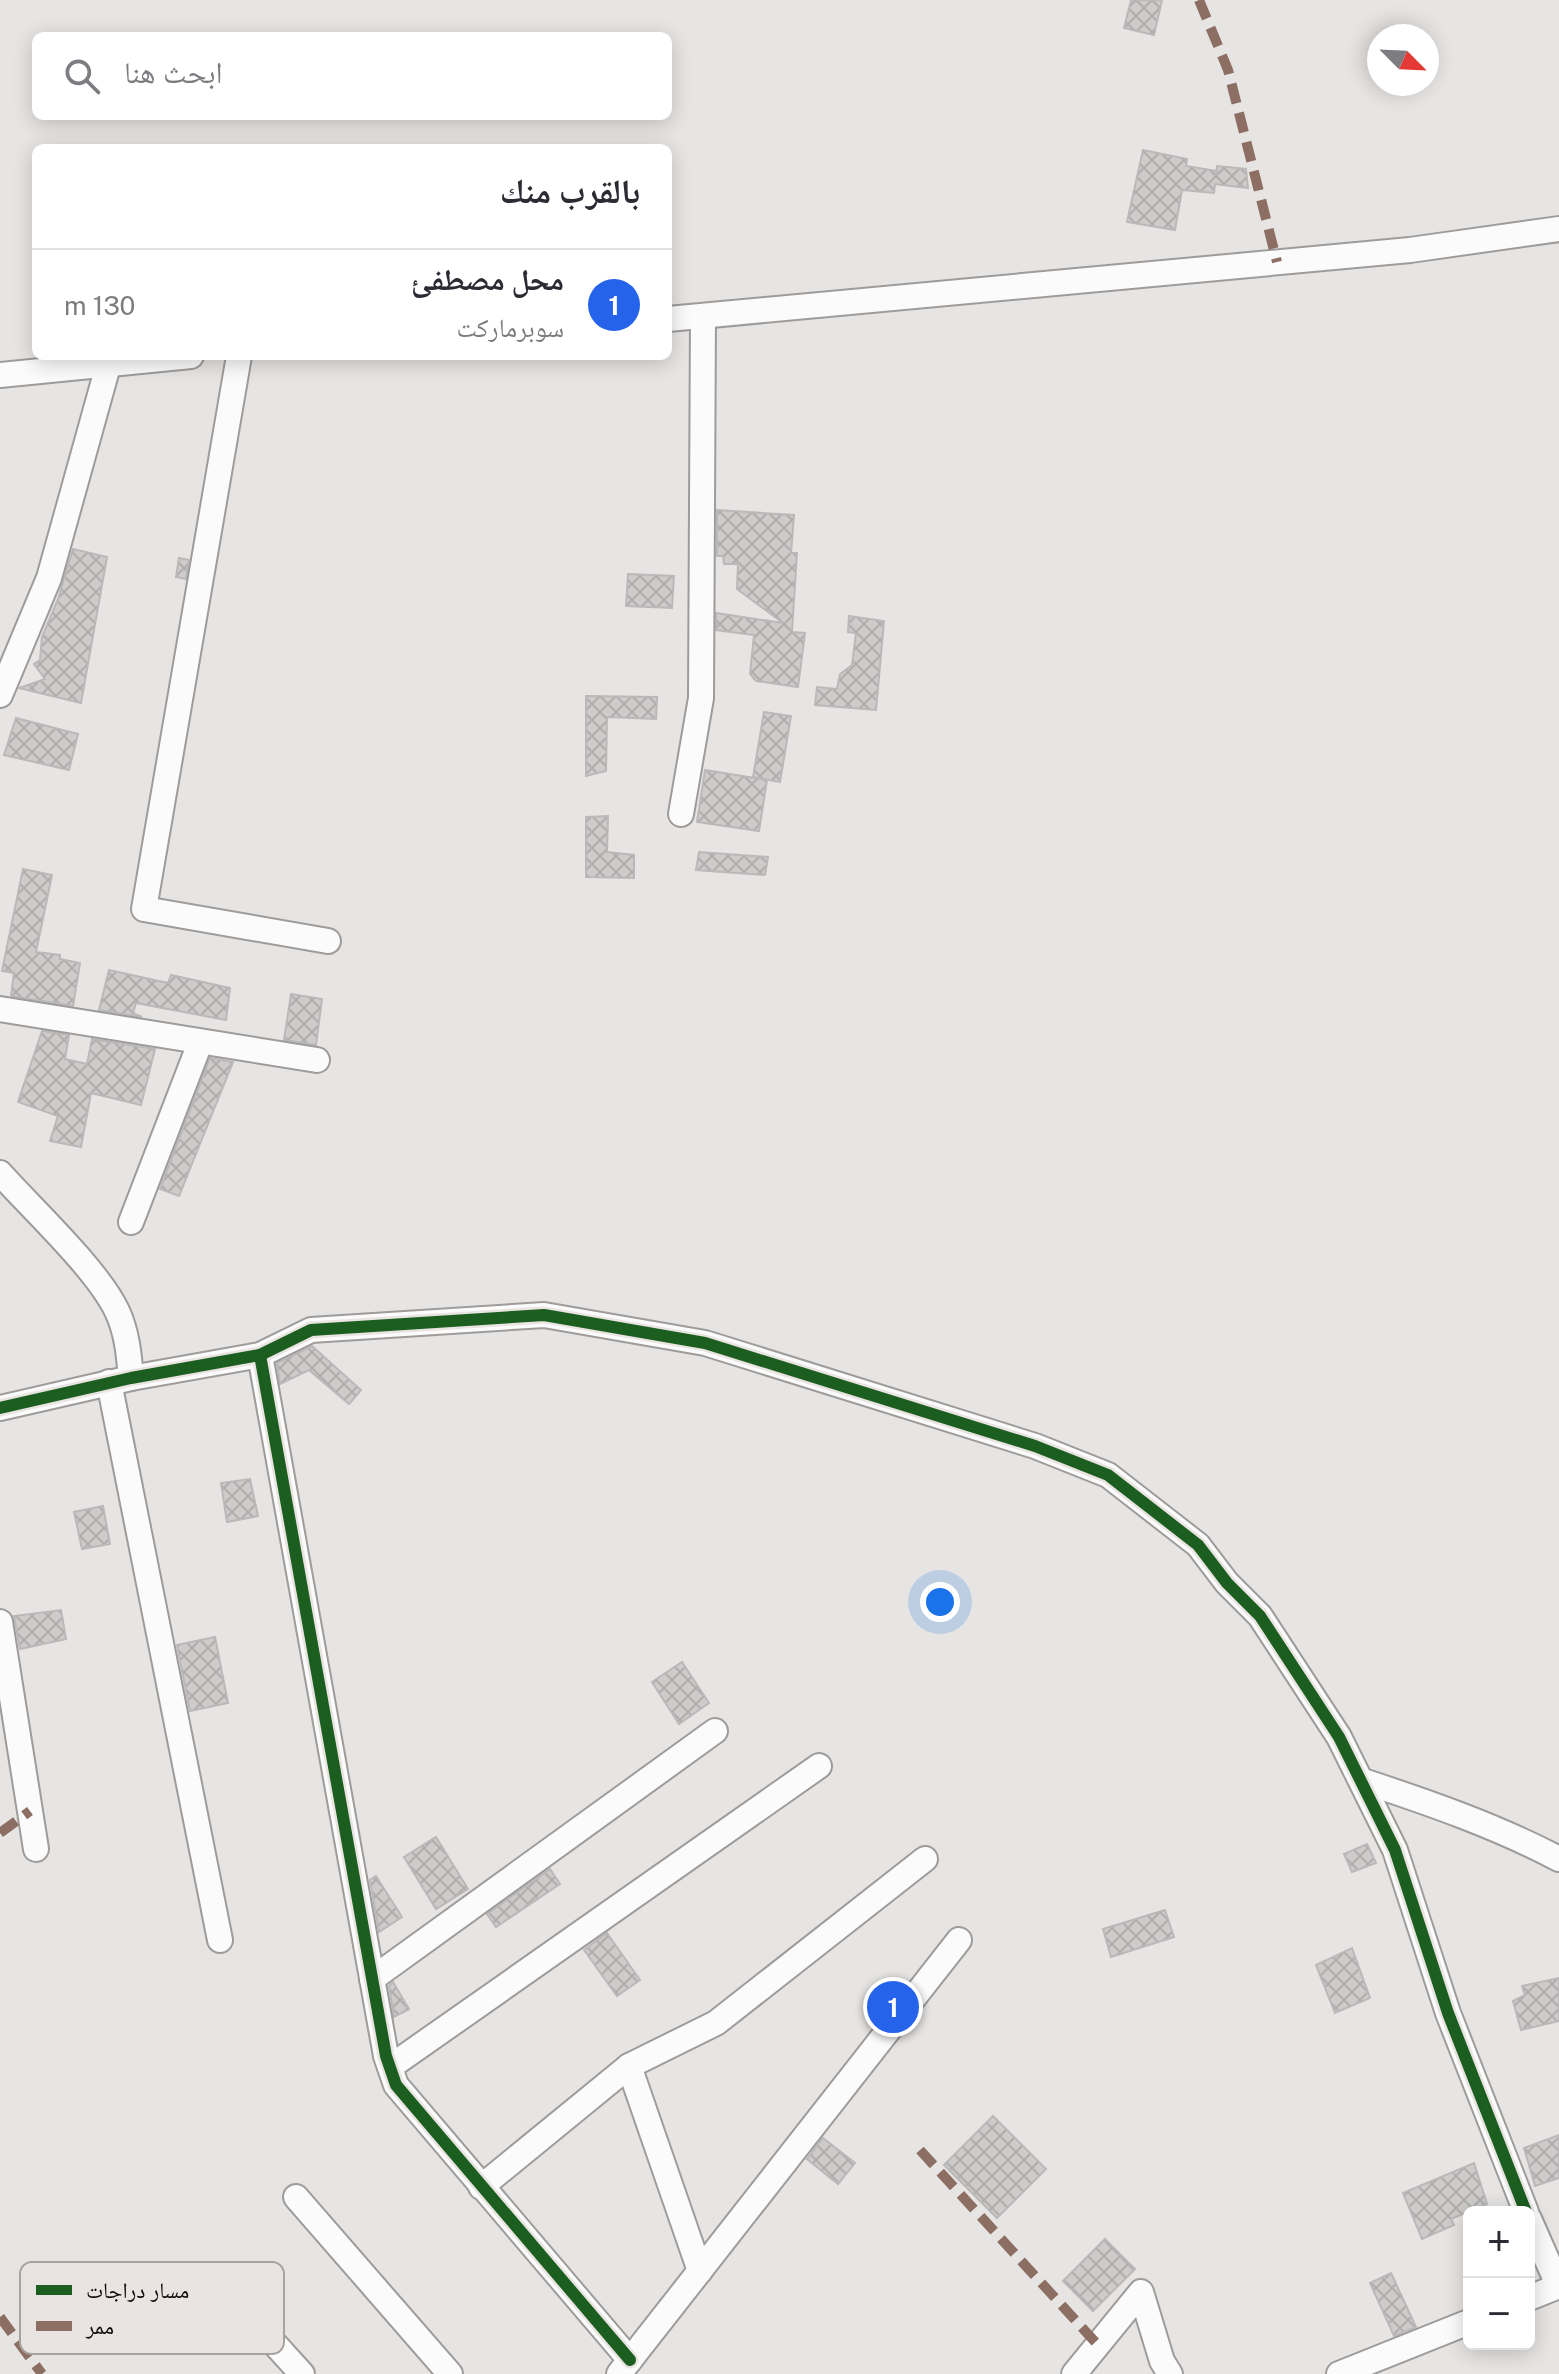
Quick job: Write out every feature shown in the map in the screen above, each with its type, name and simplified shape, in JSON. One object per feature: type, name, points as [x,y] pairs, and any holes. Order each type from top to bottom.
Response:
[{"type":"street","points":[[672,319],[1410,250],[1559,229]]},
{"type":"street","points":[[681,814],[701,698],[703,316]]},
{"type":"street","points":[[0,375],[158,360]]},
{"type":"street","points":[[238,360],[144,909],[328,941]]},
{"type":"street","points":[[0,695],[49,578],[108,366]]},
{"type":"street","points":[[0,1009],[317,1060]]},
{"type":"street","points":[[131,1222],[200,1043]]},
{"type":"street","points":[[0,1173],[102,1287],[117,1311],[128,1344],[120,1380],[220,1940]]},
{"type":"street","points":[[0,1408],[120,1380],[260,1355],[311,1330],[544,1315],[705,1343],[1108,1475],[1198,1545],[1227,1583],[1260,1616],[1300,1674],[1363,1781],[1395,1850],[1448,2013],[1524,2206]]},
{"type":"street","points":[[260,1355],[372,1979],[396,2085],[624,2367],[959,1940]]},
{"type":"street","points":[[0,1622],[36,1849]]},
{"type":"street","points":[[372,1979],[715,1731]]},
{"type":"street","points":[[390,2067],[819,1766]]},
{"type":"street","points":[[1363,1781],[1449,1809],[1517,1837],[1559,1859]]},
{"type":"street","points":[[481,2187],[629,2066],[716,2023],[925,1859]]},
{"type":"street","points":[[629,2066],[700,2271]]},
{"type":"street","points":[[296,2197],[450,2374]]},
{"type":"street","points":[[1535,2232],[1559,2286],[1535,2296]]},
{"type":"street","points":[[1074,2374],[1141,2292],[1162,2361],[1170,2374]]},
{"type":"street","points":[[1339,2374],[1463,2324]]},
{"type":"street","points":[[284,2354],[302,2374]]},
{"type":"building","points":[[1131,0],[1162,0],[1154,35],[1124,28]]},
{"type":"building","points":[[1143,150],[1187,159],[1186,166],[1217,171],[1217,166],[1246,169],[1248,188],[1215,184],[1214,193],[1182,190],[1175,230],[1127,222]]},
{"type":"building","points":[[717,510],[794,515],[791,553],[797,553],[792,632],[805,633],[798,687],[756,681],[750,674],[754,635],[716,630],[716,613],[783,623],[737,589],[738,564],[724,564],[723,556],[717,556]]},
{"type":"building","points":[[73,549],[107,557],[81,703],[19,688],[45,679],[34,664],[40,660],[42,637],[58,599]]},
{"type":"building","points":[[179,558],[189,560],[186,579],[176,577]]},
{"type":"building","points":[[628,574],[674,576],[672,608],[626,606]]},
{"type":"building","points":[[849,616],[884,621],[876,710],[815,705],[817,687],[837,689],[840,674],[852,665],[856,633],[848,632]]},
{"type":"building","points":[[586,696],[657,697],[656,719],[607,717],[606,771],[586,776]]},
{"type":"building","points":[[764,712],[791,716],[780,782],[753,777]]},
{"type":"building","points":[[16,718],[78,734],[69,770],[4,755]]},
{"type":"building","points":[[705,770],[767,780],[759,831],[697,822]]},
{"type":"building","points":[[608,816],[607,852],[634,855],[634,878],[586,877],[586,817]]},
{"type":"building","points":[[699,852],[768,857],[765,875],[696,870]]},
{"type":"building","points":[[23,869],[52,875],[36,952],[60,955],[60,959],[80,963],[73,1006],[11,996],[14,973],[2,971]]},
{"type":"building","points":[[109,970],[168,983],[171,975],[230,988],[226,1020],[136,1003],[133,1013],[142,1017],[99,1010]]},
{"type":"building","points":[[291,994],[322,999],[316,1045],[284,1040]]},
{"type":"building","points":[[42,1031],[69,1035],[65,1059],[87,1064],[92,1039],[155,1049],[141,1105],[91,1093],[81,1147],[50,1141],[58,1116],[18,1102]]},
{"type":"building","points":[[210,1058],[233,1062],[179,1196],[160,1189]]},
{"type":"building","points":[[312,1346],[361,1390],[349,1404],[309,1370],[280,1384],[277,1363]]},
{"type":"building","points":[[250,1479],[258,1516],[227,1522],[221,1483]]},
{"type":"building","points":[[103,1506],[110,1544],[82,1549],[74,1512]]},
{"type":"building","points":[[61,1610],[66,1639],[20,1649],[14,1616]]},
{"type":"building","points":[[215,1637],[228,1703],[190,1711],[177,1645]]},
{"type":"building","points":[[682,1662],[709,1703],[679,1724],[652,1682]]},
{"type":"building","points":[[436,1837],[468,1889],[436,1909],[404,1857]]},
{"type":"building","points":[[1367,1844],[1376,1863],[1352,1872],[1344,1854]]},
{"type":"building","points":[[550,1869],[560,1884],[496,1927],[487,1914]]},
{"type":"building","points":[[376,1876],[402,1917],[379,1932],[370,1880]]},
{"type":"building","points":[[1165,1910],[1174,1937],[1111,1957],[1103,1929]]},
{"type":"building","points":[[607,1933],[640,1980],[617,1996],[584,1950]]},
{"type":"building","points":[[1352,1948],[1370,1998],[1335,2013],[1316,1965]]},
{"type":"building","points":[[1559,1978],[1559,2021],[1521,2030],[1513,2001],[1525,1995],[1522,1986]]},
{"type":"building","points":[[393,1982],[409,2009],[394,2017],[389,1986]]},
{"type":"building","points":[[993,2116],[1046,2169],[997,2218],[944,2165]]},
{"type":"building","points":[[1559,2135],[1559,2178],[1535,2186],[1524,2148]]},
{"type":"building","points":[[823,2138],[855,2163],[838,2184],[807,2159]]},
{"type":"building","points":[[1474,2163],[1487,2204],[1463,2206],[1463,2214],[1451,2219],[1454,2225],[1422,2239],[1403,2193]]},
{"type":"building","points":[[1105,2239],[1135,2269],[1093,2311],[1063,2281]]},
{"type":"building","points":[[1391,2273],[1416,2327],[1394,2336],[1370,2283]]},
{"type":"marked path","points":[[1199,0],[1228,70],[1277,262]]},
{"type":"marked path","points":[[0,1833],[30,1811]]},
{"type":"marked path","points":[[920,2150],[1098,2345]]},
{"type":"marked path","points":[[0,2317],[20,2344]]},
{"type":"marked path","points":[[27,2354],[42,2374]]},
{"type":"cycle path","points":[[0,1408],[131,1378],[260,1355],[311,1330],[544,1315],[705,1343],[1035,1446],[1108,1475],[1198,1545],[1227,1583],[1260,1616],[1339,1737],[1395,1850],[1448,2013],[1524,2206]]},
{"type":"cycle path","points":[[260,1355],[386,2056],[396,2085],[630,2360]]},
{"type":"place","name":"محل مصطفئ","points":[[893,2007]]}]
